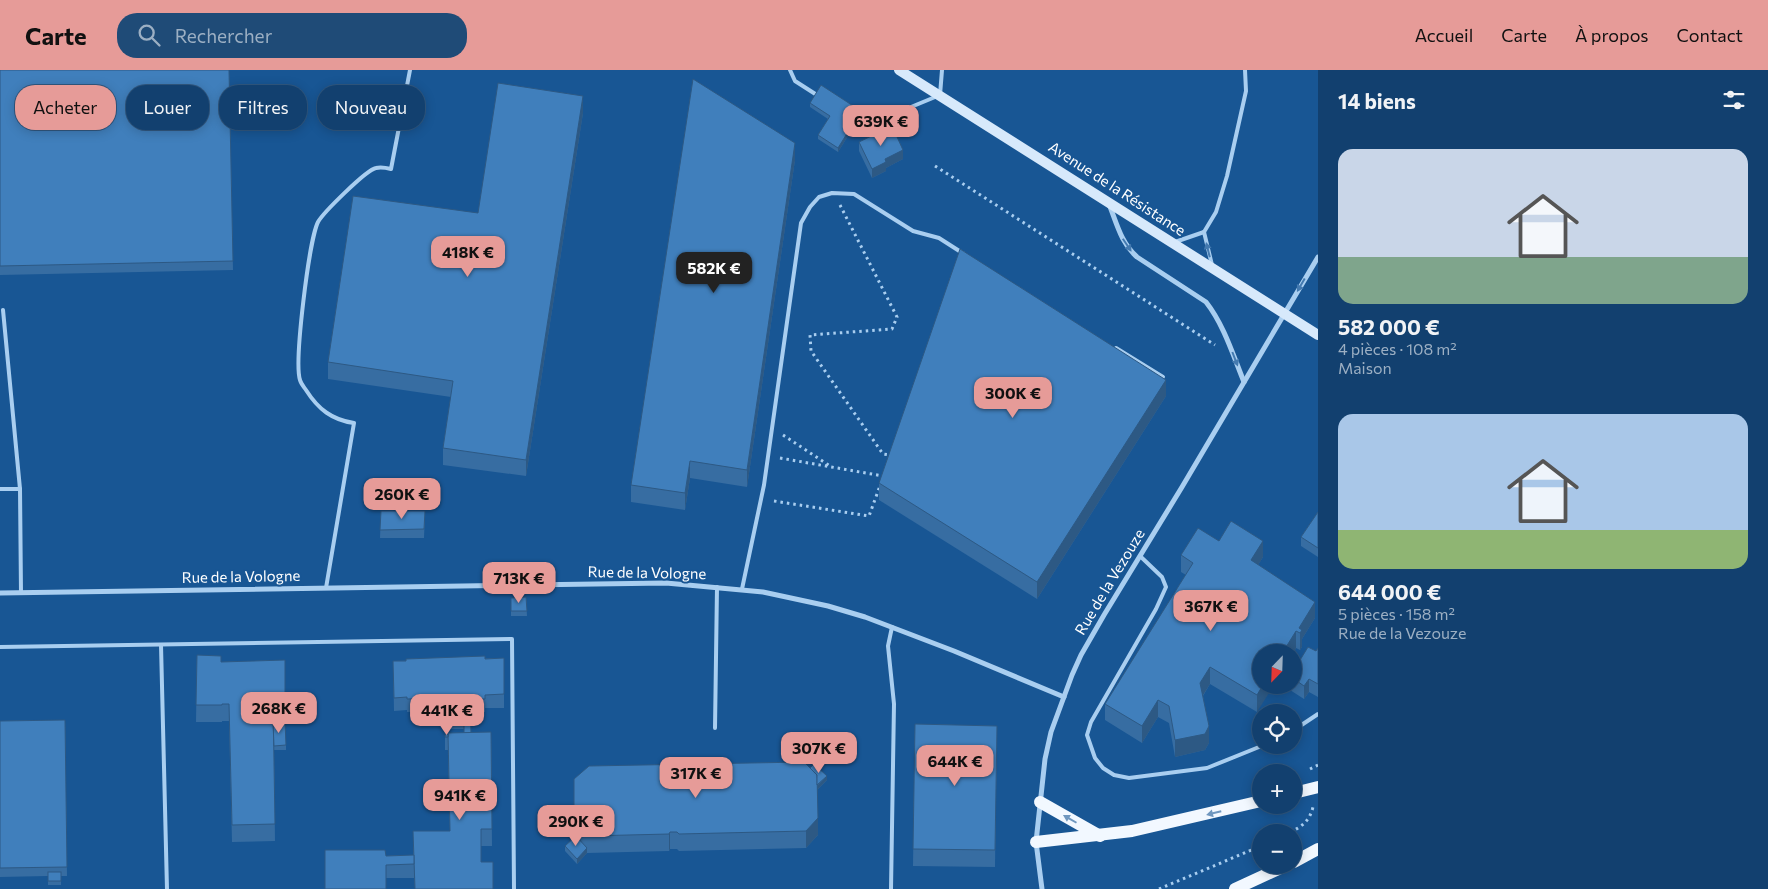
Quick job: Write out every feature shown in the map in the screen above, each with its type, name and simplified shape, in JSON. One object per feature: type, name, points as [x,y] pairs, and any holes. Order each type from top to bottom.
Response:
[{"type":"main road","name":"Avenue de la Résistance","points":[[899,70],[1318,335]]},
{"type":"main road","points":[[1302,791],[1318,787]]},
{"type":"main road","points":[[1040,802],[1100,836]]},
{"type":"main road","points":[[1036,842],[1100,836],[1151,827],[1252,803]]},
{"type":"main road","points":[[1302,858],[1318,849]]},
{"type":"main road","points":[[1235,889],[1268,874]]},
{"type":"street","points":[[1108,201],[1124,244],[1129,250],[1206,302],[1212,309],[1228,341],[1244,382]]},
{"type":"street","name":"Rue de la Vezouze","points":[[1042,889],[1036,842],[1044,759],[1048,741],[1081,655],[1318,257]]},
{"type":"street","name":"Rue de la Vologne","points":[[0,593],[666,583],[742,589],[797,598],[865,616],[1064,697]]},
{"type":"lane","points":[[326,588],[354,423],[342,421],[325,413],[311,398],[300,381],[298,362],[303,306],[315,229],[325,212],[367,173],[376,168],[391,169],[400,132],[410,70]]},
{"type":"lane","points":[[790,70],[795,81],[826,101]]},
{"type":"lane","points":[[850,116],[865,126],[940,95],[942,70]]},
{"type":"lane","points":[[1173,243],[1204,232],[1216,212],[1246,91],[1245,70]]},
{"type":"lane","points":[[742,589],[768,456],[801,223],[810,207],[819,197],[832,193],[854,194],[913,231],[939,238],[969,257]]},
{"type":"lane","points":[[1204,232],[1212,268]]},
{"type":"lane","points":[[3,310],[20,489],[21,593]]},
{"type":"lane","points":[[1112,346],[1163,378]]},
{"type":"lane","points":[[0,489],[20,489]]},
{"type":"lane","points":[[1140,556],[1162,576],[1166,587],[1156,609],[1091,722],[1087,735],[1095,758],[1103,768],[1114,775],[1129,778],[1207,768],[1252,750]]},
{"type":"lane","points":[[715,728],[717,587]]},
{"type":"lane","points":[[891,889],[894,704],[888,646],[892,627]]},
{"type":"lane","points":[[0,647],[512,639],[514,889]]},
{"type":"lane","points":[[161,645],[166,889]]},
{"type":"lane","points":[[1302,725],[1318,714]]},
{"type":"path","points":[[934,166],[1217,347]]},
{"type":"path","points":[[832,193],[897,317],[892,329],[810,335],[811,351],[883,454],[890,455]]},
{"type":"path","points":[[772,427],[832,467]]},
{"type":"path","points":[[888,462],[893,446]]},
{"type":"path","points":[[768,456],[883,476]]},
{"type":"path","points":[[761,499],[870,516],[885,469]]},
{"type":"path","points":[[1160,889],[1252,850]]},
{"type":"building","points":[[0,70],[229,70],[229,85],[219,85],[219,130],[230,130],[233,261],[0,266]]},
{"type":"building","points":[[693,79],[795,143],[747,470],[690,461],[685,493],[631,485]]},
{"type":"building","points":[[498,83],[583,96],[526,460],[443,448],[453,381],[328,362],[353,196],[478,213]]},
{"type":"building","points":[[821,85],[861,111],[838,148],[818,135],[830,116],[810,103]]},
{"type":"building","points":[[892,126],[903,150],[885,159],[886,162],[872,169],[859,142]]},
{"type":"building","points":[[960,249],[1166,380],[1037,582],[879,483]]},
{"type":"building","points":[[381,511],[425,511],[424,529],[380,530]]},
{"type":"building","points":[[1318,512],[1318,548],[1301,537]]},
{"type":"building","points":[[1231,521],[1263,541],[1251,560],[1315,602],[1299,628],[1302,630],[1300,633],[1296,631],[1288,644],[1252,644],[1252,692],[1210,667],[1200,683],[1209,726],[1205,734],[1175,740],[1169,706],[1158,700],[1142,726],[1105,704],[1193,563],[1181,555],[1198,528],[1219,541]]},
{"type":"building","points":[[526,597],[527,611],[511,611],[511,598]]},
{"type":"building","points":[[1308,647],[1316,651],[1318,648],[1318,684],[1309,679],[1304,686],[1302,685],[1302,657]]},
{"type":"building","points":[[197,655],[221,656],[221,662],[285,660],[285,700],[273,700],[275,824],[232,825],[229,704],[196,705]]},
{"type":"building","points":[[485,656],[485,659],[504,658],[504,694],[485,695],[485,699],[473,699],[472,707],[470,707],[471,733],[464,733],[464,716],[446,716],[444,712],[444,698],[394,698],[393,661]]},
{"type":"building","points":[[65,720],[67,867],[0,868],[0,721]]},
{"type":"building","points":[[273,722],[285,722],[286,745],[274,746]]},
{"type":"building","points":[[915,724],[997,726],[995,850],[913,849]]},
{"type":"building","points":[[491,732],[492,829],[481,829],[481,862],[493,862],[493,889],[415,889],[413,831],[450,831],[448,733]]},
{"type":"building","points":[[804,762],[817,775],[818,818],[806,831],[679,834],[677,832],[670,832],[669,834],[587,836],[574,822],[574,779],[589,766]]},
{"type":"building","points":[[814,764],[827,776],[817,785],[817,775],[810,768]]},
{"type":"building","points":[[576,836],[587,848],[577,859],[565,846]]},
{"type":"building","points":[[325,850],[385,850],[386,856],[414,855],[414,864],[386,865],[386,889],[325,889]]},
{"type":"building","points":[[48,872],[61,872],[61,881],[48,881]]}]
